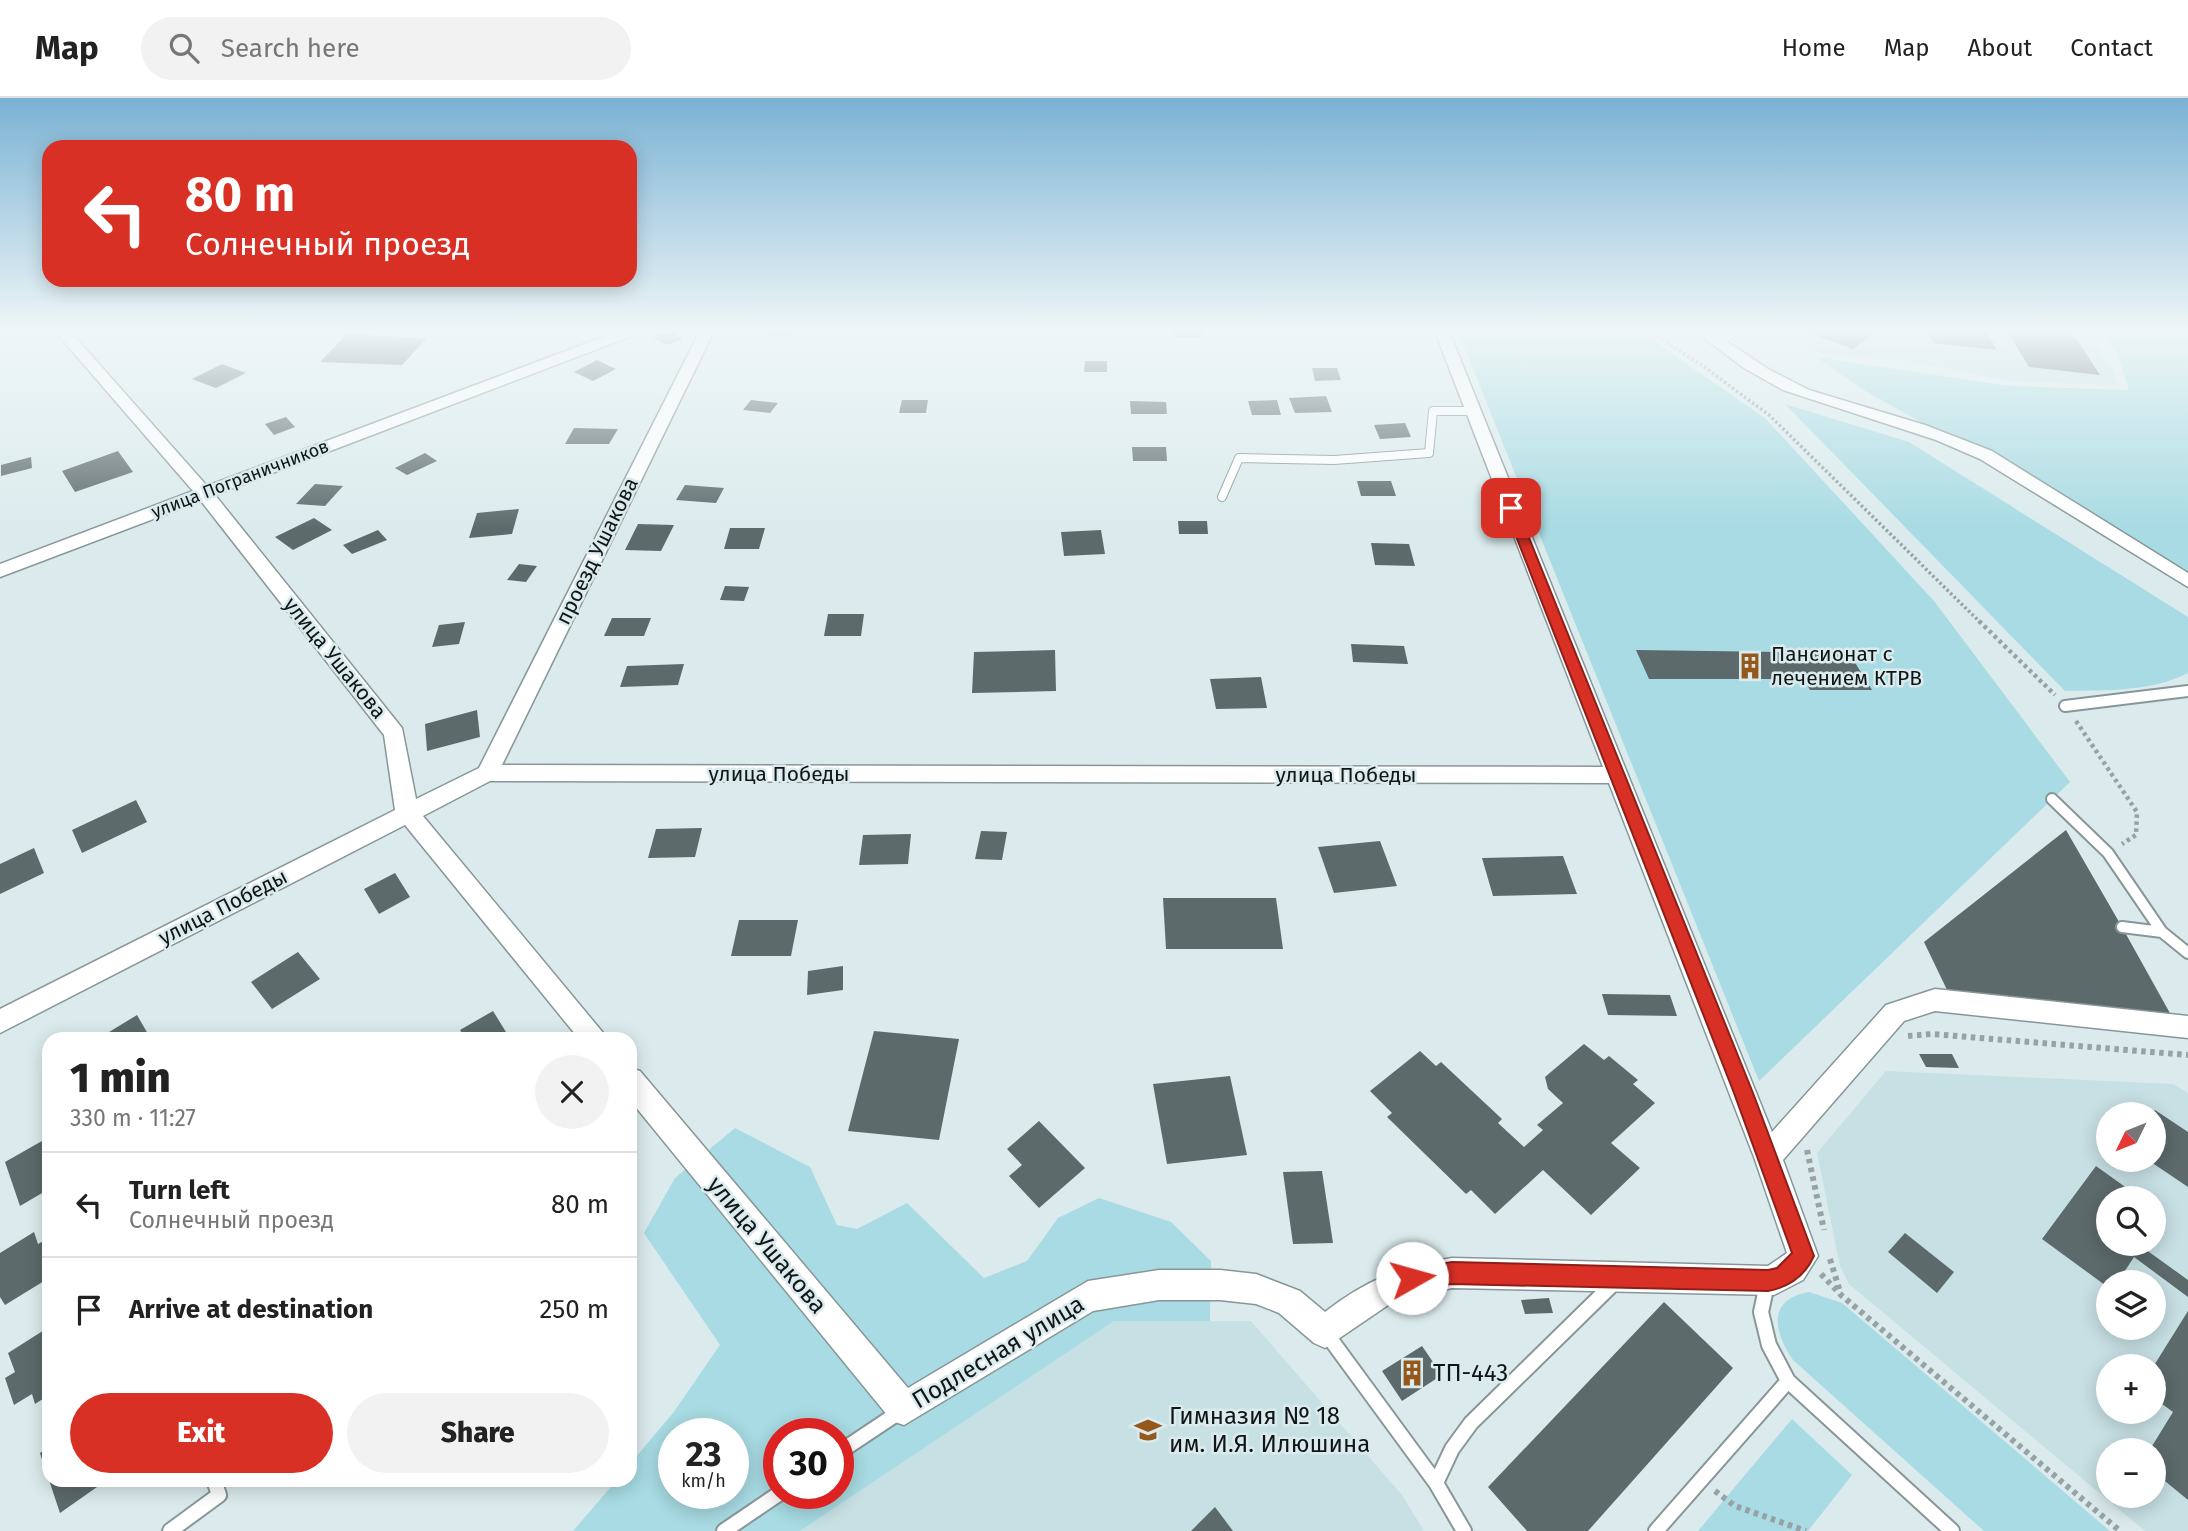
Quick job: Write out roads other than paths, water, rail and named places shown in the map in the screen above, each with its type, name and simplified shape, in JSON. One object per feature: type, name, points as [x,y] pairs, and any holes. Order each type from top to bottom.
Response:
[{"type":"street","name":"улица Ушакова","points":[[119,396],[204,493],[394,733],[407,812]]},
{"type":"street","name":"улица Пограничников","points":[[0,571],[461,396]]},
{"type":"street","name":"проезд Ушакова","points":[[487,774],[675,396]]},
{"type":"street","points":[[1325,1332],[1368,1297],[1388,1285],[1412,1278],[1452,1273],[1768,1281],[1783,1278],[1820,1252],[1768,1157],[1467,396]]},
{"type":"street","points":[[1811,396],[1921,428],[1986,455],[2188,581]]},
{"type":"street","name":"улица Победы","points":[[0,1022],[407,812],[487,774],[1617,775]]},
{"type":"street","points":[[407,812],[589,1032]]},
{"type":"street","points":[[1768,1157],[1895,1013],[1935,1000],[2188,1027]]},
{"type":"street","name":"улица Ушакова","points":[[637,1088],[904,1409]]},
{"type":"street","name":"Подлесная улица","points":[[904,1409],[1088,1296],[1159,1285],[1220,1285],[1256,1289],[1289,1302],[1325,1332]]},
{"type":"lane","points":[[1222,497],[1239,458],[1334,460],[1429,453],[1433,411],[1473,411]]},
{"type":"lane","points":[[2065,706],[2188,691]]},
{"type":"lane","points":[[2052,799],[2108,853],[2162,932],[2188,953]]},
{"type":"lane","points":[[2122,927],[2162,932]]},
{"type":"lane","points":[[1436,1483],[1452,1449],[1471,1423],[1619,1279]]},
{"type":"lane","points":[[1768,1281],[1761,1312],[1769,1345],[1788,1381],[1952,1531]]},
{"type":"lane","points":[[1325,1332],[1436,1483],[1464,1531]]},
{"type":"lane","points":[[1656,1531],[1788,1381]]},
{"type":"lane","name":"Подлесная улица","points":[[854,1442],[904,1409]]},
{"type":"lane","points":[[170,1531],[219,1495],[216,1487]]},
{"type":"lane","points":[[724,1531],[763,1505]]},
{"type":"place","name":"Пансионат с лечением КТРВ","points":[[1750,666]]},
{"type":"place","name":"ТП-443","points":[[1412,1373]]},
{"type":"place","name":"Гимназия № 18 им. И.Я. Илюшина","points":[[1148,1430]]}]
